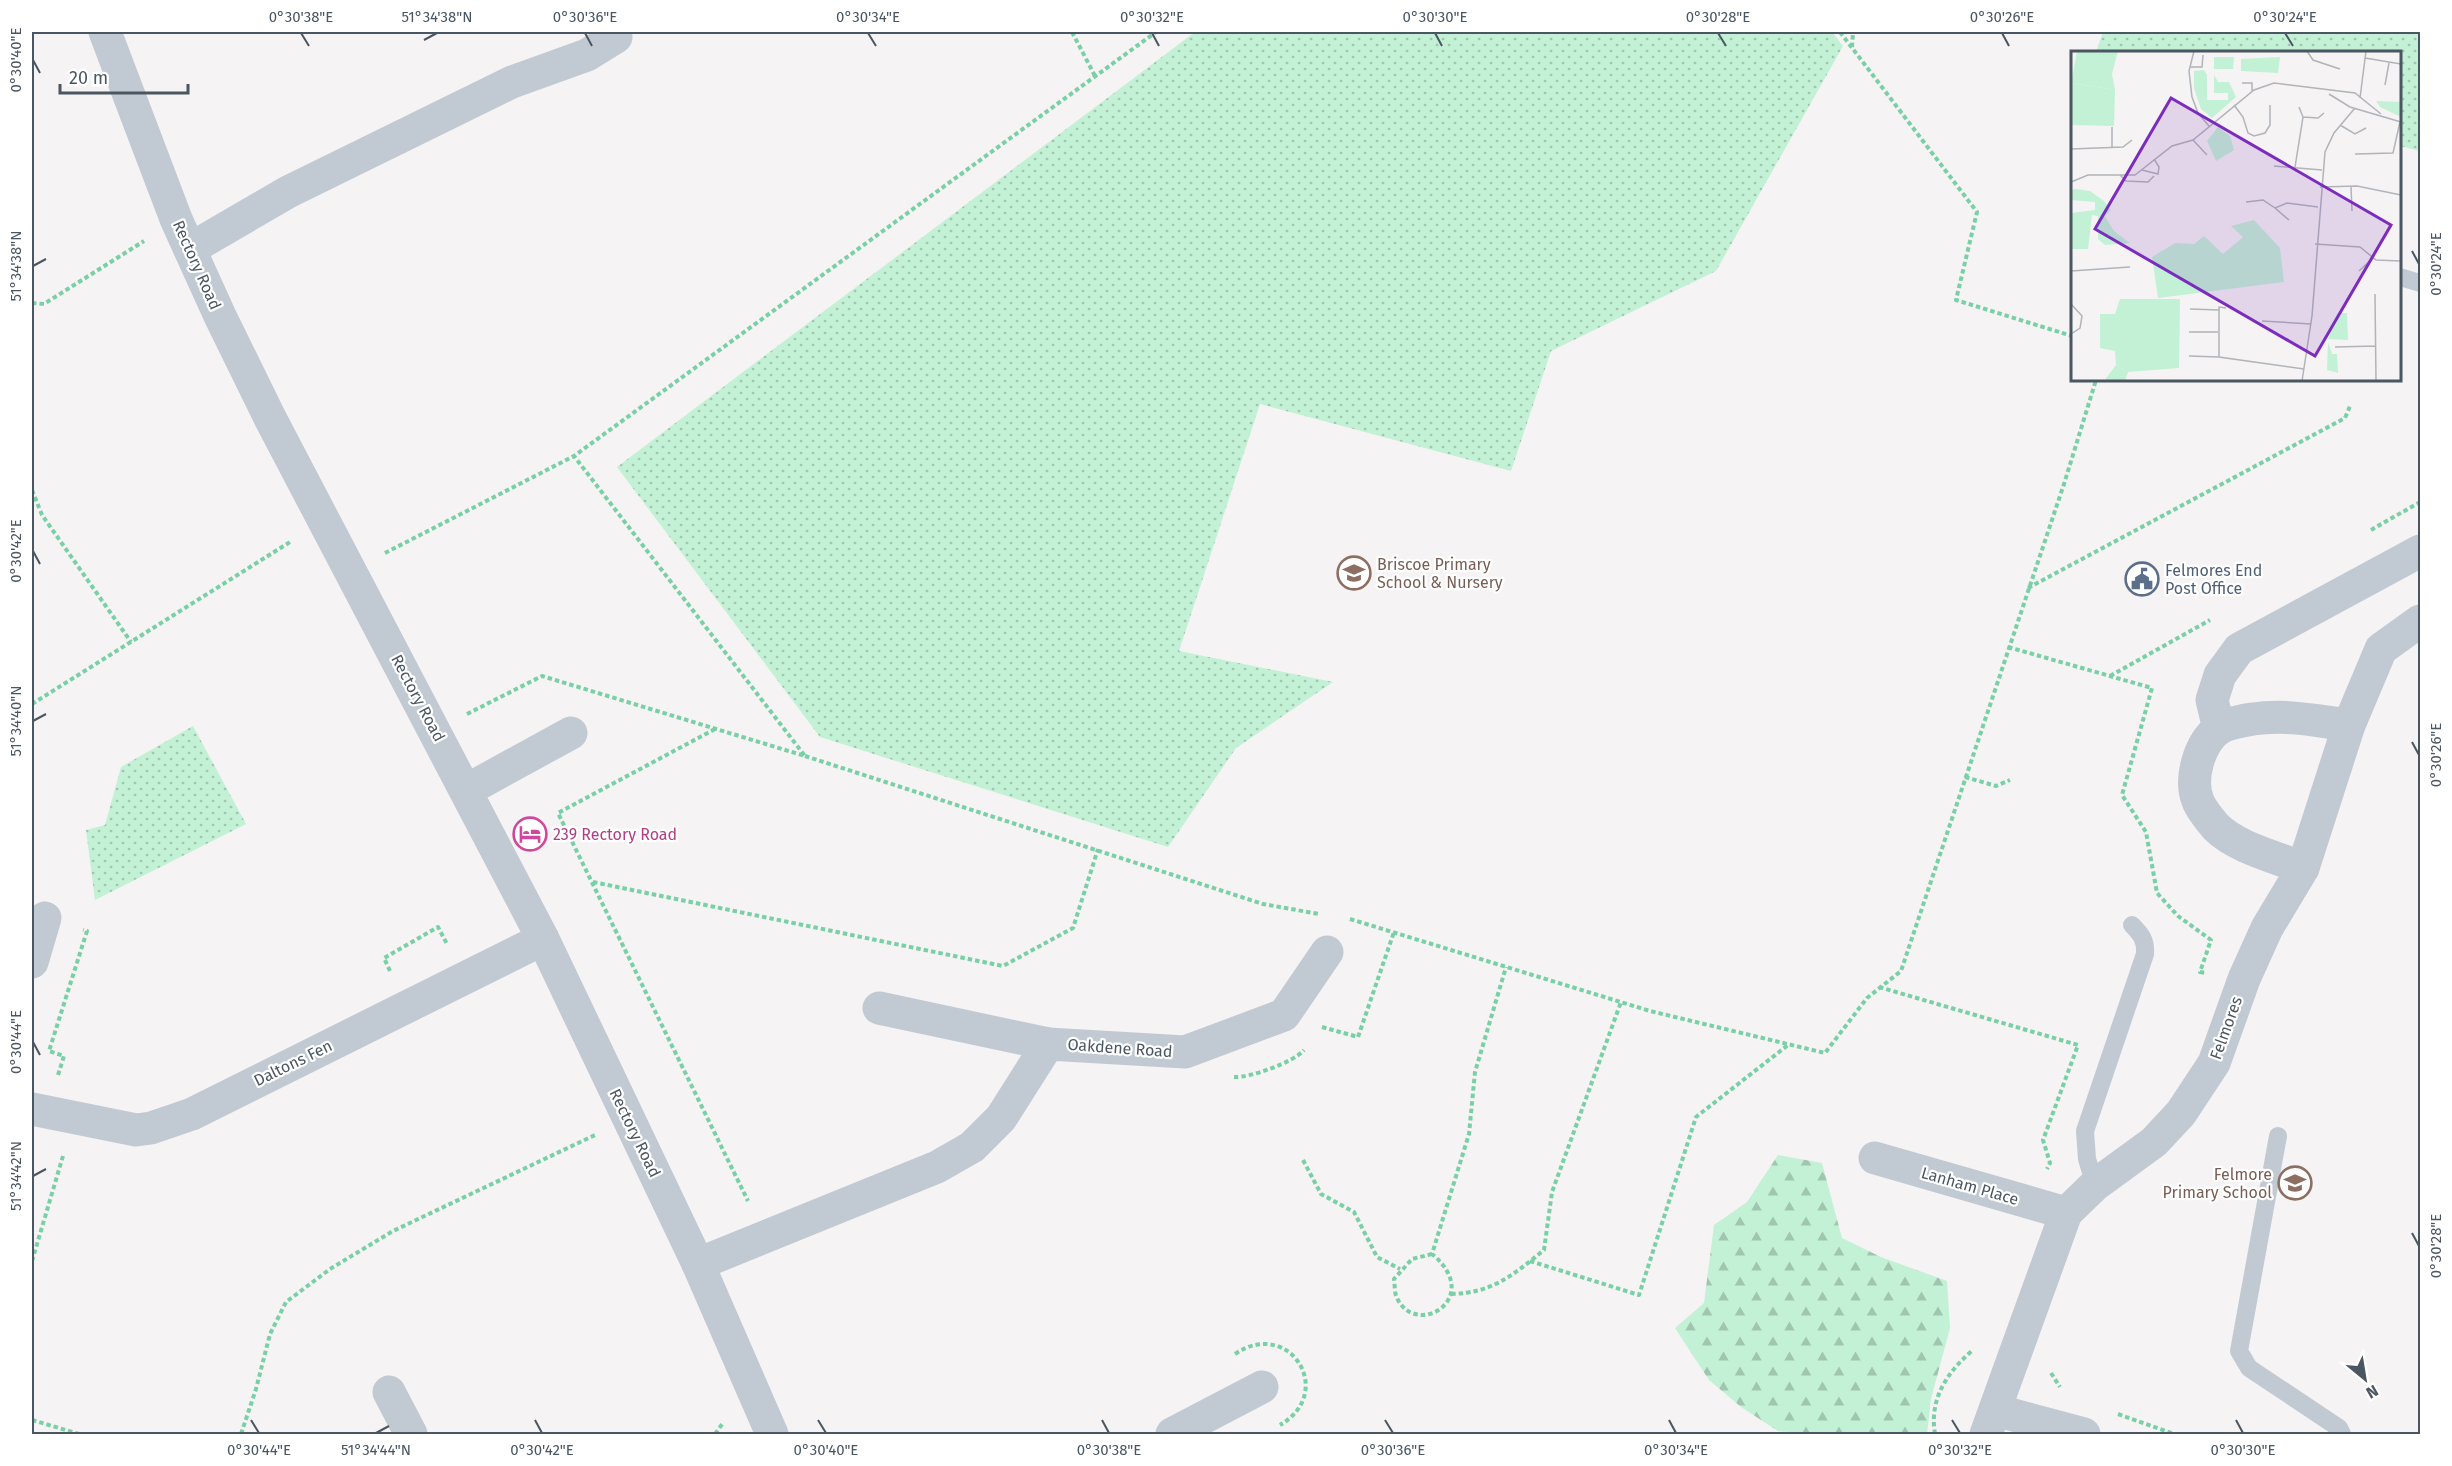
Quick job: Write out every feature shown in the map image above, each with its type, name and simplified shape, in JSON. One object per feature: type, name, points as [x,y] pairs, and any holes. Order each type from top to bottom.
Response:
[{"type":"street","name":"Rectory Road","points":[[105,32],[190,249],[270,418],[467,790],[543,939],[698,1264],[742,1360],[772,1434]]},
{"type":"street","points":[[190,249],[288,192],[512,82],[587,55],[616,37]]},
{"type":"street","points":[[2219,729],[2212,700],[2220,675],[2239,649],[2421,551]]},
{"type":"street","name":"Felmores","points":[[1991,1422],[2066,1213],[2095,1185],[2154,1142],[2181,1113],[2214,1063],[2244,979],[2267,928],[2303,868],[2349,725],[2381,649],[2421,621]]},
{"type":"street","points":[[2303,868],[2238,842],[2217,828],[2198,802],[2196,789],[2198,761],[2204,746],[2219,729],[2252,719],[2284,717],[2349,725]]},
{"type":"street","points":[[467,790],[571,733]]},
{"type":"street","points":[[32,962],[45,918]]},
{"type":"street","name":"Daltons Fen","points":[[32,1109],[136,1130],[151,1128],[192,1114],[543,939]]},
{"type":"street","name":"Oakdene Road","points":[[698,1264],[937,1167],[972,1147],[1000,1119],[1048,1044],[1185,1052],[1284,1015],[1327,952]]},
{"type":"street","points":[[879,1008],[1048,1044]]},
{"type":"street","name":"Lanham Place","points":[[1875,1158],[2066,1213]]},
{"type":"street","points":[[1172,1434],[1262,1387]]},
{"type":"street","points":[[389,1392],[411,1434]]},
{"type":"street","points":[[1991,1422],[2084,1434]]},
{"type":"lane","points":[[2401,277],[2421,283]]},
{"type":"lane","points":[[2095,1185],[2087,1159],[2085,1131],[2145,954],[2146,944],[2132,925]]},
{"type":"lane","points":[[2278,1136],[2239,1351],[2249,1368],[2339,1428],[2342,1434]]},
{"type":"path","points":[[1072,32],[1095,76]]},
{"type":"path","points":[[379,556],[574,456],[1156,32]]},
{"type":"path","points":[[1839,32],[1977,212],[1956,300],[2071,335]]},
{"type":"path","points":[[1852,47],[1853,32]]},
{"type":"path","points":[[32,303],[44,304],[148,239]]},
{"type":"path","points":[[1345,918],[1621,1002],[1825,1053],[1867,999],[1901,971],[2096,381]]},
{"type":"path","points":[[2028,588],[2345,418],[2350,406]]},
{"type":"path","points":[[574,456],[805,756]]},
{"type":"path","points":[[32,490],[42,515],[131,642]]},
{"type":"path","points":[[32,704],[295,538]]},
{"type":"path","points":[[542,676],[805,756],[1263,904],[1322,914]]},
{"type":"path","points":[[716,729],[558,813],[751,1206]]},
{"type":"path","points":[[1965,777],[1996,786],[2010,780]]},
{"type":"path","points":[[592,882],[1003,966],[1073,928],[1098,849]]},
{"type":"path","points":[[45,918],[87,931],[49,1051],[64,1056],[56,1083]]},
{"type":"path","points":[[394,978],[384,958],[438,927],[449,948]]},
{"type":"path","points":[[1315,1036],[1322,1027],[1358,1037],[1394,932]]},
{"type":"path","points":[[1432,1254],[1469,1134],[1475,1072],[1506,967]]},
{"type":"path","points":[[1879,987],[2078,1045],[2043,1140],[2050,1163],[2046,1172]]},
{"type":"path","points":[[1450,1294],[1475,1293],[1515,1274],[1544,1250],[1552,1192],[1621,1002]]},
{"type":"path","points":[[1530,1261],[1639,1295],[1696,1118],[1788,1044]]},
{"type":"path","points":[[1223,1076],[1244,1077],[1269,1068],[1300,1054],[1307,1045]]},
{"type":"path","points":[[241,1434],[256,1389],[270,1334],[286,1302],[330,1269],[393,1231],[604,1131]]},
{"type":"path","points":[[32,1261],[66,1148]]},
{"type":"path","points":[[1304,1160],[1322,1194],[1354,1212],[1377,1257],[1400,1269]]},
{"type":"path","points":[[1432,1254],[1450,1274],[1453,1286],[1448,1301],[1436,1313],[1421,1315],[1408,1311],[1397,1298],[1394,1279],[1400,1269],[1412,1259],[1432,1254]]},
{"type":"path","points":[[1935,1434],[1935,1406],[1943,1383],[1957,1364],[1973,1350],[1977,1340]]},
{"type":"path","points":[[32,1420],[79,1434]]},
{"type":"green space","points":[[1195,32],[1832,32],[1843,46],[1716,271],[1551,351],[1511,471],[1260,404],[1179,651],[1333,682],[1236,748],[1168,847],[820,737],[617,467]]},
{"type":"green space","points":[[2103,32],[2420,32],[2420,151],[2401,146],[2401,51],[2096,51]]},
{"type":"green space","points":[[193,726],[246,824],[95,900],[86,830],[105,825],[121,767]]},
{"type":"green space","points":[[1778,1155],[1822,1163],[1842,1238],[1881,1257],[1947,1281],[1950,1328],[1931,1399],[1927,1434],[1809,1434],[1778,1431],[1741,1407],[1709,1380],[1675,1328],[1704,1303],[1714,1225],[1747,1202]]},
{"type":"place","name":"Briscoe Primary School & Nursery","points":[[1354,573]]},
{"type":"place","name":"Felmores End Post Office","points":[[2142,579]]},
{"type":"place","name":"239 Rectory Road","points":[[530,834]]},
{"type":"place","name":"Felmore Primary School","points":[[2295,1183]]}]
